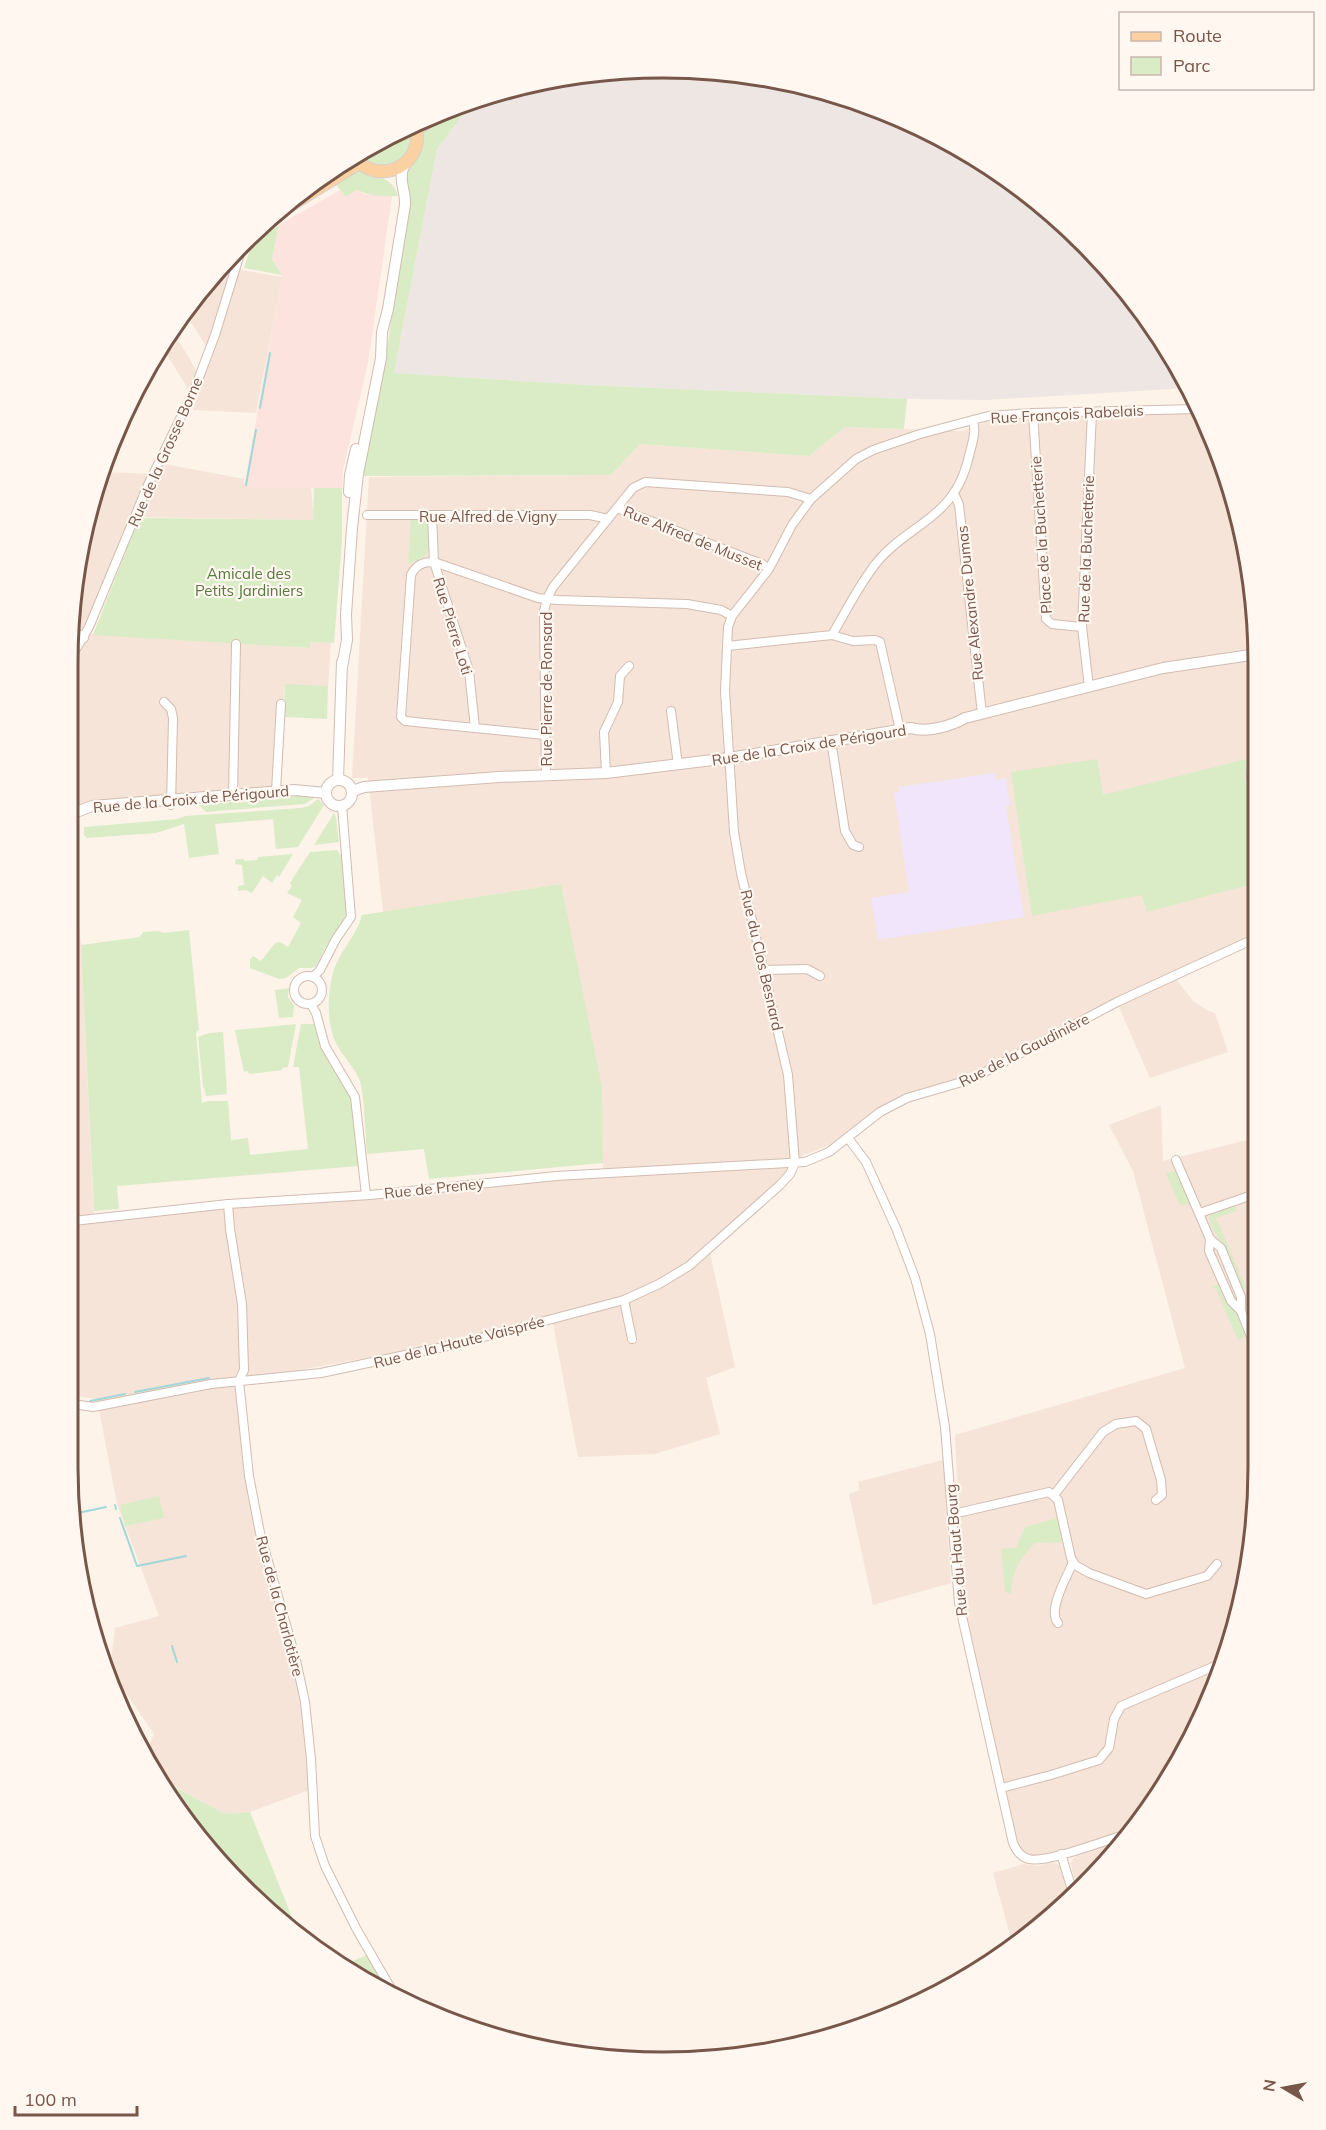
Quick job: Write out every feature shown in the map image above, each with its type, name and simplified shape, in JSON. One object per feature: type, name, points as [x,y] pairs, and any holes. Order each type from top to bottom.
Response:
[{"type":"main road","points":[[360,163],[367,168],[388,172],[405,164],[415,148],[416,133]]},
{"type":"street","points":[[338,780],[342,667],[347,640],[346,614],[352,528],[349,502],[350,476],[356,447],[369,415],[381,358],[382,337],[405,197],[400,179],[405,164]]},
{"type":"street","points":[[376,171],[391,178],[400,190],[400,222]]},
{"type":"street","name":"Rue de la Grosse Borne","points":[[78,646],[84,638],[148,485],[195,388],[215,335],[238,261]]},
{"type":"street","name":"Rue François Rabelais","points":[[729,758],[725,691],[728,627],[732,616],[769,569],[792,525],[811,499],[856,459],[873,450],[921,434],[988,416],[1190,409]]},
{"type":"street","name":"Rue de la Buchetterie","points":[[1089,687],[1082,627],[1092,411]]},
{"type":"street","name":"Place de la Buchetterie","points":[[1033,413],[1046,619],[1052,624],[1082,627]]},
{"type":"street","points":[[832,635],[855,593],[879,560],[954,493],[969,459],[974,440],[973,421]]},
{"type":"street","name":"Rue Pierre de Ronsard","points":[[546,776],[544,611],[547,599],[553,587],[633,488],[645,482],[788,492],[811,499]]},
{"type":"street","name":"Rue Alexandre Dumas","points":[[954,493],[959,505],[982,714]]},
{"type":"street","name":"Rue Alfred de Musset","points":[[617,508],[762,564],[769,569]]},
{"type":"street","name":"Rue Alfred de Vigny","points":[[367,515],[590,515],[608,519]]},
{"type":"street","name":"Rue Pierre Loti","points":[[432,516],[434,562],[469,671],[475,728]]},
{"type":"street","points":[[544,735],[405,721],[401,717],[411,575],[415,567],[424,562],[434,562],[547,599],[687,604],[721,610],[732,616]]},
{"type":"street","points":[[79,634],[84,638]]},
{"type":"street","points":[[727,646],[832,635],[853,641],[875,640],[881,643],[900,730]]},
{"type":"street","points":[[233,794],[236,645]]},
{"type":"street","name":"Rue de la Croix de Périgourd","points":[[353,791],[364,787],[456,780],[606,773],[729,758],[911,728],[919,730],[1162,668],[1248,655]]},
{"type":"street","points":[[606,773],[604,732],[618,702],[620,676],[629,666]]},
{"type":"street","points":[[164,702],[171,709],[173,718],[171,802]]},
{"type":"street","points":[[276,791],[281,704]]},
{"type":"street","points":[[671,711],[678,765]]},
{"type":"street","points":[[831,740],[845,831],[853,845],[859,846]]},
{"type":"street","name":"Rue du Clos Besnard","points":[[729,758],[734,832],[788,1075],[795,1163]]},
{"type":"street","points":[[338,780],[349,783],[353,791],[350,801],[342,806],[332,804],[326,793],[330,784],[338,780]]},
{"type":"street","name":"Rue de la Croix de Périgourd","points":[[171,802],[276,791],[326,793]]},
{"type":"street","name":"Rue de la Croix de Périgourd","points":[[78,810],[92,806],[296,796],[304,792]]},
{"type":"street","points":[[342,806],[351,917],[336,939],[320,970],[313,976],[303,976],[294,987],[299,1000],[311,1004],[316,1013],[325,1046],[355,1097],[366,1195]]},
{"type":"street","name":"Rue de la Gaudinière","points":[[795,1163],[805,1162],[830,1152],[880,1112],[907,1098],[972,1079],[1117,1002],[1248,942]]},
{"type":"street","points":[[764,970],[807,969],[820,976]]},
{"type":"street","points":[[311,1004],[318,999],[322,991],[320,982],[313,976]]},
{"type":"street","name":"Rue du Haut Bourg","points":[[848,1138],[866,1162],[896,1228],[915,1278],[930,1334],[945,1427],[958,1603],[1013,1843],[1020,1855],[1035,1860],[1116,1837]]},
{"type":"street","points":[[1176,1160],[1210,1239],[1221,1248],[1241,1297],[1241,1311],[1248,1329]]},
{"type":"street","name":"Rue de Preney","points":[[78,1220],[228,1203],[366,1195],[556,1176],[795,1163]]},
{"type":"street","name":"Rue de la Haute Vaisprée","points":[[78,1405],[93,1407],[239,1381],[291,1378],[372,1364],[624,1300],[659,1284],[688,1266],[780,1185],[790,1174],[795,1163]]},
{"type":"street","points":[[1200,1213],[1248,1196]]},
{"type":"street","name":"Rue de la Charlotière","points":[[228,1203],[242,1304],[244,1370],[239,1381],[249,1476],[260,1533],[296,1660],[305,1702],[315,1836],[325,1866],[357,1930],[388,1984]]},
{"type":"street","points":[[624,1300],[632,1339]]},
{"type":"street","points":[[1054,1495],[1103,1431],[1116,1424],[1136,1421],[1144,1425],[1146,1429],[1161,1480],[1162,1495],[1156,1500]]},
{"type":"street","points":[[953,1514],[1044,1492],[1054,1495],[1058,1500],[1073,1562],[1054,1608],[1055,1620],[1058,1623]]},
{"type":"street","points":[[1073,1562],[1089,1573],[1146,1594],[1207,1576],[1217,1564]]},
{"type":"street","points":[[1001,1788],[1099,1760],[1109,1748],[1114,1719],[1121,1706],[1212,1667]]},
{"type":"street","points":[[1061,1854],[1071,1887]]},
{"type":"shaded area","points":[[663,78],[701,79],[777,89],[851,109],[922,138],[956,156],[1019,199],[1049,223],[1103,277],[1127,307],[1180,389],[986,400],[907,399],[586,385],[394,373],[437,149],[461,117],[475,109],[549,89],[625,79]]},
{"type":"shaded area","points":[[340,190],[346,197],[357,190],[365,194],[392,196],[368,363],[343,470],[342,488],[244,488],[282,275],[272,259],[279,225]]},
{"type":"shaded area","points":[[236,263],[241,270],[282,277],[256,413],[193,410],[197,398],[191,394],[167,354],[177,338],[199,375],[209,351],[190,320]]},
{"type":"shaded area","points":[[1191,411],[1217,475],[1237,549],[1247,625],[1248,942],[1174,977],[1193,1001],[1215,1013],[1228,1052],[1150,1078],[1118,1005],[982,1074],[907,1098],[848,1138],[804,1155],[708,1244],[735,1367],[706,1378],[720,1434],[655,1454],[578,1457],[553,1324],[239,1381],[249,1476],[296,1660],[312,1789],[250,1812],[225,1814],[173,1786],[148,1745],[154,1734],[120,1684],[111,1660],[115,1628],[159,1616],[117,1504],[97,1399],[78,1396],[78,919],[94,1219],[603,1172],[602,1114],[561,884],[383,912],[368,778],[352,778],[369,477],[611,475],[640,444],[809,456],[845,427],[963,431],[990,420]]},
{"type":"shaded area","points":[[159,463],[244,479],[245,488],[311,487],[314,520],[135,517],[86,634],[309,648],[309,642],[331,643],[328,686],[285,685],[279,791],[78,804],[79,625],[89,549],[110,472],[153,474]]},
{"type":"shaded area","points":[[994,773],[996,780],[1006,778],[1010,805],[1006,806],[1024,917],[878,940],[871,898],[909,892],[894,792],[899,792],[898,787]]},
{"type":"shaded area","points":[[1161,1105],[1163,1161],[1248,1140],[1247,1505],[1237,1581],[1217,1655],[1188,1726],[1170,1760],[1119,1833],[1038,1857],[1024,1854],[1013,1843],[957,1583],[962,1578],[955,1435],[1185,1368],[1133,1171],[1109,1125]]},
{"type":"shaded area","points":[[943,1460],[951,1583],[873,1605],[849,1494],[860,1490],[858,1482]]},
{"type":"shaded area","points":[[1111,1843],[1076,1882],[1070,1863],[1076,1856],[1095,1850],[1095,1848]]},
{"type":"shaded area","points":[[1053,1862],[1060,1866],[1067,1890],[1011,1937],[993,1873],[1024,1864],[1038,1866]]},
{"type":"green space","points":[[472,110],[461,117],[437,149],[394,373],[586,385],[907,399],[904,429],[845,427],[809,456],[640,444],[611,475],[360,476],[389,337],[401,242],[403,174],[427,128]]},
{"type":"green space","points":[[410,136],[408,150],[403,158],[395,163],[386,165],[367,160]]},
{"type":"green space","points":[[355,170],[387,180],[398,196],[377,196],[357,190],[346,197],[334,182]]},
{"type":"green space","points":[[279,225],[272,259],[282,275],[244,268],[251,247]]},
{"type":"green space","name":"Amicale des Petits Jardiniers","points":[[314,488],[342,488],[342,540],[334,643],[310,642],[310,648],[93,635],[139,518],[313,520]]},
{"type":"green space","points":[[411,520],[426,520],[428,527],[428,552],[422,558],[408,564]]},
{"type":"green space","points":[[285,684],[328,686],[327,719],[284,717]]},
{"type":"green space","points":[[1097,759],[1103,795],[1247,759],[1245,779],[1248,789],[1248,885],[1147,912],[1142,895],[1032,916],[1011,772]]},
{"type":"green space","points":[[309,795],[314,798],[305,804],[206,812],[199,805]]},
{"type":"green space","points":[[318,799],[324,805],[298,847],[276,849],[273,819],[215,824],[219,854],[189,858],[184,824],[156,833],[87,838],[84,835],[84,827],[177,819],[186,816],[301,808],[309,806]]},
{"type":"green space","points":[[334,813],[339,842],[314,845]]},
{"type":"green space","points":[[337,850],[342,857],[348,913],[316,966],[299,968],[286,978],[279,979],[250,968],[250,959],[253,956],[261,961],[275,943],[280,942],[288,947],[301,923],[293,917],[302,900],[287,893],[292,886],[290,883],[310,852]]},
{"type":"green space","points":[[293,854],[279,877],[277,875],[272,883],[263,876],[252,893],[246,890],[238,891],[238,886],[244,885],[242,865],[235,864],[236,859],[257,860],[258,857]]},
{"type":"green space","points":[[561,884],[602,1087],[603,1163],[429,1179],[424,1149],[367,1154],[361,1085],[334,1038],[329,1011],[330,985],[335,968],[356,931],[362,915]]},
{"type":"green space","points":[[189,930],[199,1030],[196,1032],[202,1103],[228,1101],[231,1140],[248,1138],[250,1155],[308,1149],[299,1067],[293,1067],[301,1024],[314,1024],[325,1053],[350,1092],[355,1118],[358,1166],[117,1186],[119,1209],[94,1211],[81,945],[140,937],[143,932],[164,933]]},
{"type":"green space","points":[[289,988],[288,997],[294,1005],[293,1017],[279,1018],[275,990]]},
{"type":"green space","points":[[296,1024],[288,1067],[282,1070],[249,1074],[248,1071],[244,1072],[235,1030]]},
{"type":"green space","points":[[223,1032],[227,1094],[206,1096],[198,1037]]},
{"type":"green space","points":[[1176,1170],[1191,1204],[1180,1205],[1166,1174]]},
{"type":"green space","points":[[1235,1204],[1236,1211],[1216,1218],[1246,1288],[1243,1290],[1223,1244],[1209,1219],[1210,1215],[1217,1213],[1216,1210],[1224,1210]]},
{"type":"green space","points":[[1220,1283],[1239,1316],[1247,1336],[1238,1340],[1216,1289],[1212,1287]]},
{"type":"green space","points":[[159,1496],[164,1518],[125,1526],[120,1505]]},
{"type":"green space","points":[[1057,1518],[1063,1542],[1035,1543],[1017,1566],[1011,1594],[1005,1591],[1001,1549],[1016,1548],[1025,1527]]},
{"type":"green space","points":[[173,1786],[225,1814],[250,1812],[293,1920],[249,1881],[223,1853]]},
{"type":"green space","points":[[371,1953],[388,1984],[370,1974],[353,1961]]},
{"type":"waterway","points":[[260,408],[270,353]]},
{"type":"waterway","points":[[246,485],[256,430]]},
{"type":"waterway","points":[[135,1392],[209,1378]]},
{"type":"waterway","points":[[90,1401],[125,1394]]},
{"type":"waterway","points":[[115,1505],[116,1509]]},
{"type":"waterway","points":[[80,1513],[106,1507]]},
{"type":"waterway","points":[[120,1518],[137,1566],[186,1556]]},
{"type":"waterway","points":[[172,1646],[177,1662]]}]
